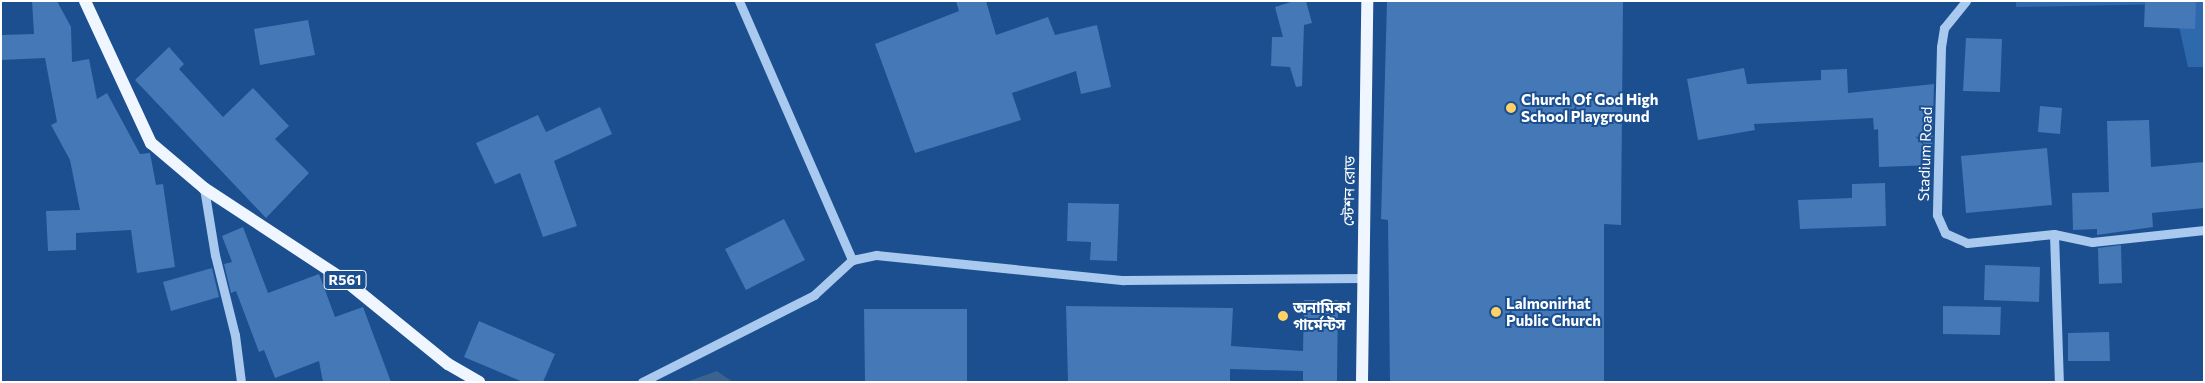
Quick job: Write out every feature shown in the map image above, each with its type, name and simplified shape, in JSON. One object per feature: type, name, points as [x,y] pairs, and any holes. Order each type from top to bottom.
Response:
[{"type":"main road","name":"R561","points":[[85,1],[151,143],[204,188],[347,282],[448,364],[479,382]]},
{"type":"main road","name":"স্টেশন রোড","points":[[1362,382],[1367,1]]},
{"type":"street","points":[[738,1],[852,260]]},
{"type":"street","name":"Stadium Road","points":[[1966,1],[1944,28],[1937,215],[1945,232],[1967,243],[2054,234],[2092,242],[2204,230]]},
{"type":"street","points":[[204,188],[214,255],[236,335],[241,382]]},
{"type":"street","points":[[2054,234],[2059,382]]},
{"type":"street","points":[[642,382],[814,294],[852,260],[876,255],[1124,280],[1364,278]]},
{"type":"shaded area","points":[[2016,1],[2204,1],[2204,67],[2188,67],[2174,4],[2016,7]]},
{"type":"shaded area","points":[[717,371],[733,382],[686,382]]},
{"type":"building","points":[[32,1],[57,1],[71,27],[72,62],[89,59],[97,99],[107,93],[140,154],[150,153],[156,185],[163,184],[175,267],[137,273],[131,230],[76,233],[76,250],[48,251],[46,211],[80,210],[70,160],[51,125],[57,122],[45,58],[1,60],[1,35],[34,34]]},
{"type":"building","points":[[956,1],[986,1],[996,35],[1048,17],[1055,35],[1097,25],[1111,87],[1081,94],[1076,71],[1012,93],[1021,120],[915,153],[875,44],[959,11]]},
{"type":"building","points":[[1294,1],[1306,1],[1312,23],[1304,25],[1302,86],[1296,87],[1290,67],[1271,66],[1272,37],[1283,37],[1275,7]]},
{"type":"building","points":[[1387,1],[1623,1],[1621,225],[1604,224],[1604,382],[1390,382],[1388,220],[1381,219]]},
{"type":"building","points":[[2145,1],[2196,1],[2195,29],[2144,27]]},
{"type":"building","points":[[308,20],[315,55],[260,65],[254,29]]},
{"type":"building","points":[[1966,38],[2002,39],[2000,92],[1963,91]]},
{"type":"building","points":[[169,47],[184,64],[179,69],[223,117],[253,88],[289,126],[275,139],[309,173],[266,218],[135,80]]},
{"type":"building","points":[[1744,68],[1747,84],[1821,80],[1821,70],[1847,69],[1848,93],[1934,84],[1932,165],[1879,167],[1878,129],[1874,130],[1873,118],[1754,124],[1755,130],[1698,140],[1687,79]]},
{"type":"building","points":[[2040,106],[2062,108],[2060,134],[2038,132]]},
{"type":"building","points":[[600,107],[612,134],[554,161],[577,226],[543,237],[520,173],[495,184],[476,143],[538,115],[546,132]]},
{"type":"building","points":[[2149,120],[2151,167],[2204,162],[2204,208],[2152,213],[2153,227],[2097,235],[2097,229],[2073,230],[2072,193],[2109,192],[2107,121]]},
{"type":"building","points":[[2047,148],[2052,205],[1966,213],[1961,156]]},
{"type":"building","points":[[1885,183],[1886,226],[1800,229],[1798,200],[1852,198],[1852,184]]},
{"type":"building","points":[[1068,203],[1119,204],[1117,261],[1090,260],[1091,242],[1067,241]]},
{"type":"building","points":[[784,219],[805,260],[746,290],[725,249]]},
{"type":"building","points":[[243,227],[268,293],[319,274],[335,317],[363,307],[391,382],[323,382],[319,361],[275,378],[264,350],[259,352],[236,291],[231,293],[224,264],[232,262],[222,236]]},
{"type":"building","points":[[2121,245],[2122,283],[2099,284],[2098,248]]},
{"type":"building","points":[[1985,265],[2040,267],[2039,302],[1984,300]]},
{"type":"building","points":[[212,268],[219,297],[171,311],[163,282]]},
{"type":"building","points":[[1304,300],[1338,300],[1337,382],[1303,382],[1303,371],[1230,369],[1230,382],[1068,382],[1066,306],[1233,308],[1231,346],[1303,351]]},
{"type":"building","points":[[1943,306],[2001,307],[2000,335],[1943,334]]},
{"type":"building","points":[[864,309],[967,309],[967,382],[865,382]]},
{"type":"building","points":[[479,321],[555,354],[543,382],[523,382],[464,357]]},
{"type":"building","points":[[2109,332],[2110,361],[2068,361],[2068,333]]},
{"type":"place","name":"Church Of God High School Playground","points":[[1511,108]]},
{"type":"place","name":"Lalmonirhat Public Church","points":[[1496,312]]},
{"type":"place","name":"অনামিকা গার্মেন্টস","points":[[1283,316]]}]
